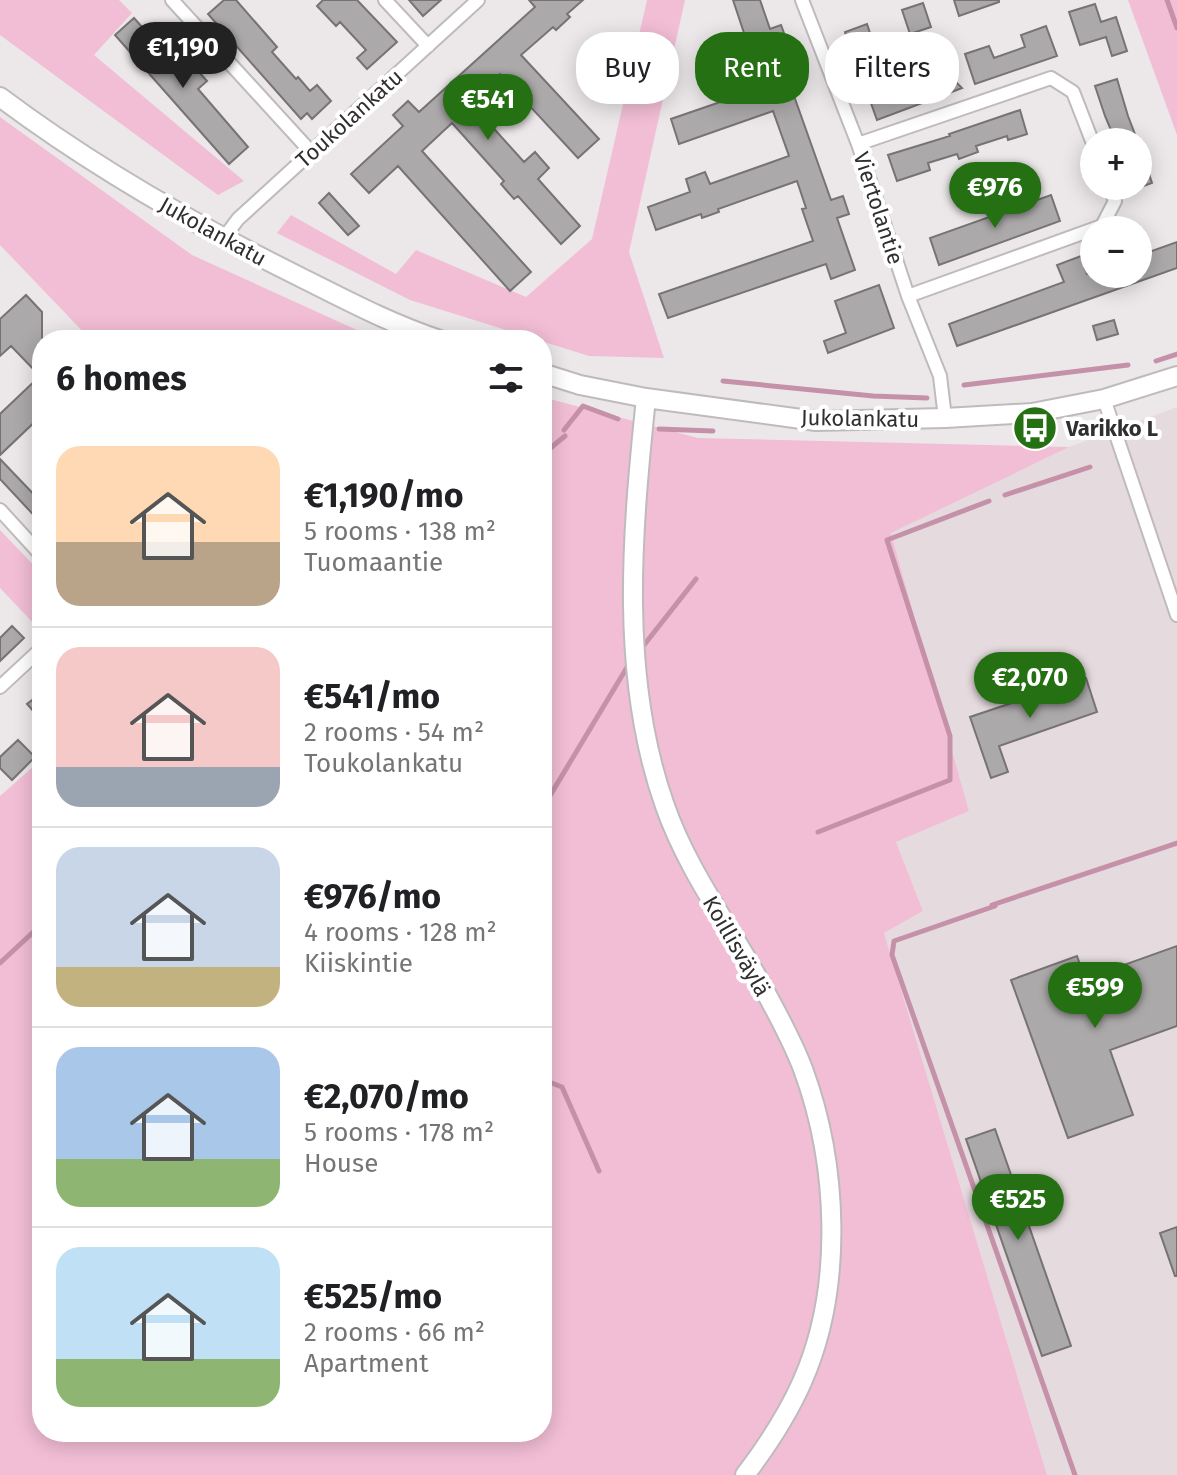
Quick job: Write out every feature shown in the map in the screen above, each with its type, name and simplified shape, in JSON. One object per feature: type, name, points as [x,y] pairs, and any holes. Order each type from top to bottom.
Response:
[{"type":"main road","name":"Jukolankatu","points":[[0,97],[133,185],[223,239],[409,330]]},
{"type":"main road","name":"Jukolankatu","points":[[552,376],[646,398],[816,421],[1032,413],[1104,399],[1177,376]]},
{"type":"main road","name":"Koillisväylä","points":[[646,398],[636,498],[634,574],[637,664],[646,732],[665,807],[707,895],[760,983],[803,1069],[829,1174],[831,1261],[824,1314],[803,1381],[774,1436],[745,1475]]},
{"type":"street","points":[[172,0],[311,152]]},
{"type":"street","points":[[385,0],[428,46]]},
{"type":"street","name":"Toukolankatu","points":[[223,239],[238,219],[478,0]]},
{"type":"street","name":"Viertolantie","points":[[804,1],[858,144],[908,296],[940,376],[945,418]]},
{"type":"street","points":[[858,144],[1051,78],[1073,92],[1087,128]]},
{"type":"street","points":[[908,296],[1102,226],[1115,200]]},
{"type":"street","points":[[1104,399],[1177,615]]},
{"type":"street","points":[[0,510],[32,545]]},
{"type":"street","points":[[0,687],[32,657]]},
{"type":"shaded area","points":[[0,0],[119,0],[132,13],[94,55],[244,181],[218,195],[0,35]]},
{"type":"shaded area","points":[[647,0],[685,0],[678,32],[640,32]]},
{"type":"shaded area","points":[[1128,0],[1177,0],[1177,135]]},
{"type":"shaded area","points":[[623,104],[662,104],[629,252],[664,358],[589,356],[552,344],[552,330],[506,330],[410,300],[277,233],[291,215],[396,274],[416,250],[526,297],[592,239]]},
{"type":"shaded area","points":[[0,117],[192,255],[357,330],[81,330],[0,245]]},
{"type":"shaded area","points":[[552,400],[698,438],[1069,447],[891,533],[969,811],[896,842],[923,911],[884,933],[1047,1475],[0,1475],[0,796],[32,768],[32,1442],[552,1442]]},
{"type":"shaded area","points":[[1177,407],[1177,1475],[1047,1475],[884,933],[923,911],[896,842],[969,811],[891,532],[1069,447]]},
{"type":"shaded area","points":[[0,530],[32,564],[32,622],[0,588]]},
{"type":"building","points":[[224,0],[236,0],[277,47],[272,52],[296,79],[298,77],[310,91],[317,85],[331,101],[312,119],[307,113],[301,119],[208,14]]},
{"type":"building","points":[[323,0],[357,0],[397,42],[367,69],[357,58],[366,50],[340,22],[336,26],[317,6]]},
{"type":"building","points":[[409,0],[441,0],[423,16]]},
{"type":"building","points":[[529,0],[583,0],[567,14],[570,17],[556,30],[553,27],[521,55],[599,139],[578,158],[500,74],[470,102],[524,162],[535,152],[549,168],[538,179],[580,226],[561,244],[518,196],[514,199],[501,184],[504,181],[452,123],[422,151],[531,272],[510,291],[398,166],[369,193],[351,174],[403,126],[393,115],[408,101],[419,112],[535,7]]},
{"type":"building","points":[[733,0],[760,0],[770,29],[781,25],[784,32],[744,32]]},
{"type":"building","points":[[954,0],[999,0],[999,2],[959,16]]},
{"type":"building","points":[[923,3],[931,27],[909,32],[902,10]]},
{"type":"building","points":[[1095,4],[1101,22],[1116,17],[1127,51],[1112,56],[1106,37],[1080,45],[1069,12]]},
{"type":"building","points":[[134,18],[181,71],[191,63],[207,81],[198,89],[248,147],[229,164],[115,35]]},
{"type":"building","points":[[867,24],[870,32],[845,32]]},
{"type":"building","points":[[1046,26],[1057,56],[975,84],[965,54],[989,46],[994,58],[1025,47],[1021,35]]},
{"type":"building","points":[[1117,79],[1133,128],[1110,128],[1095,86]]},
{"type":"building","points":[[715,104],[797,104],[831,200],[843,196],[849,214],[837,218],[855,270],[831,279],[826,264],[668,318],[659,294],[813,241],[797,181],[718,209],[719,212],[702,218],[701,214],[656,230],[648,207],[690,192],[686,179],[705,172],[710,184],[789,156],[773,111],[679,144],[671,119]]},
{"type":"building","points":[[871,104],[920,104],[877,120]]},
{"type":"building","points":[[1020,110],[1027,134],[1008,140],[1007,136],[976,146],[978,152],[959,159],[957,154],[928,163],[930,170],[897,181],[888,155]]},
{"type":"building","points":[[329,193],[359,226],[348,235],[319,203]]},
{"type":"building","points":[[1051,195],[1060,221],[939,265],[930,238]]},
{"type":"building","points":[[1177,242],[1177,268],[1152,277],[1152,251]]},
{"type":"building","points":[[1080,256],[1080,288],[1121,288],[957,346],[949,324],[1064,282],[1057,265]]},
{"type":"building","points":[[879,285],[894,328],[828,353],[824,341],[846,333],[835,301]]},
{"type":"building","points":[[26,295],[42,312],[42,330],[32,330],[32,368],[11,346],[0,356],[0,319]]},
{"type":"building","points":[[1114,320],[1118,334],[1097,340],[1093,326]]},
{"type":"building","points":[[32,384],[32,425],[0,455],[0,414]]},
{"type":"building","points":[[0,459],[32,493],[32,513],[0,479]]},
{"type":"building","points":[[12,626],[24,638],[0,661],[0,638]]},
{"type":"building","points":[[1086,678],[1097,712],[999,746],[1008,772],[991,778],[970,717]]},
{"type":"building","points":[[18,740],[32,754],[32,760],[12,780],[0,768],[0,757]]},
{"type":"building","points":[[1177,946],[1177,1026],[1110,1050],[1133,1115],[1068,1138],[1011,980],[1077,956],[1085,979]]},
{"type":"building","points":[[995,1129],[1071,1346],[1042,1356],[966,1139]]},
{"type":"building","points":[[1177,1227],[1177,1276],[1175,1276],[1160,1233]]},
{"type":"waterway","points":[[1167,0],[1177,28]]},
{"type":"waterway","points":[[1156,361],[1177,354]]},
{"type":"waterway","points":[[964,385],[1128,365]]},
{"type":"waterway","points":[[723,381],[873,396],[927,398]]},
{"type":"waterway","points":[[564,430],[583,406],[618,419]]},
{"type":"waterway","points":[[659,429],[713,431]]},
{"type":"waterway","points":[[552,447],[565,436]]},
{"type":"waterway","points":[[1005,495],[1090,467]]},
{"type":"waterway","points":[[818,832],[950,780],[950,736],[887,540],[989,501]]},
{"type":"waterway","points":[[644,645],[696,579]]},
{"type":"waterway","points":[[552,792],[629,664]]},
{"type":"waterway","points":[[992,905],[1177,843]]},
{"type":"waterway","points":[[995,906],[894,941],[892,955],[1075,1475]]},
{"type":"waterway","points":[[0,963],[32,933]]},
{"type":"waterway","points":[[552,1083],[562,1087],[599,1171]]},
{"type":"place","name":"Varikko L","points":[[1035,428]]}]
